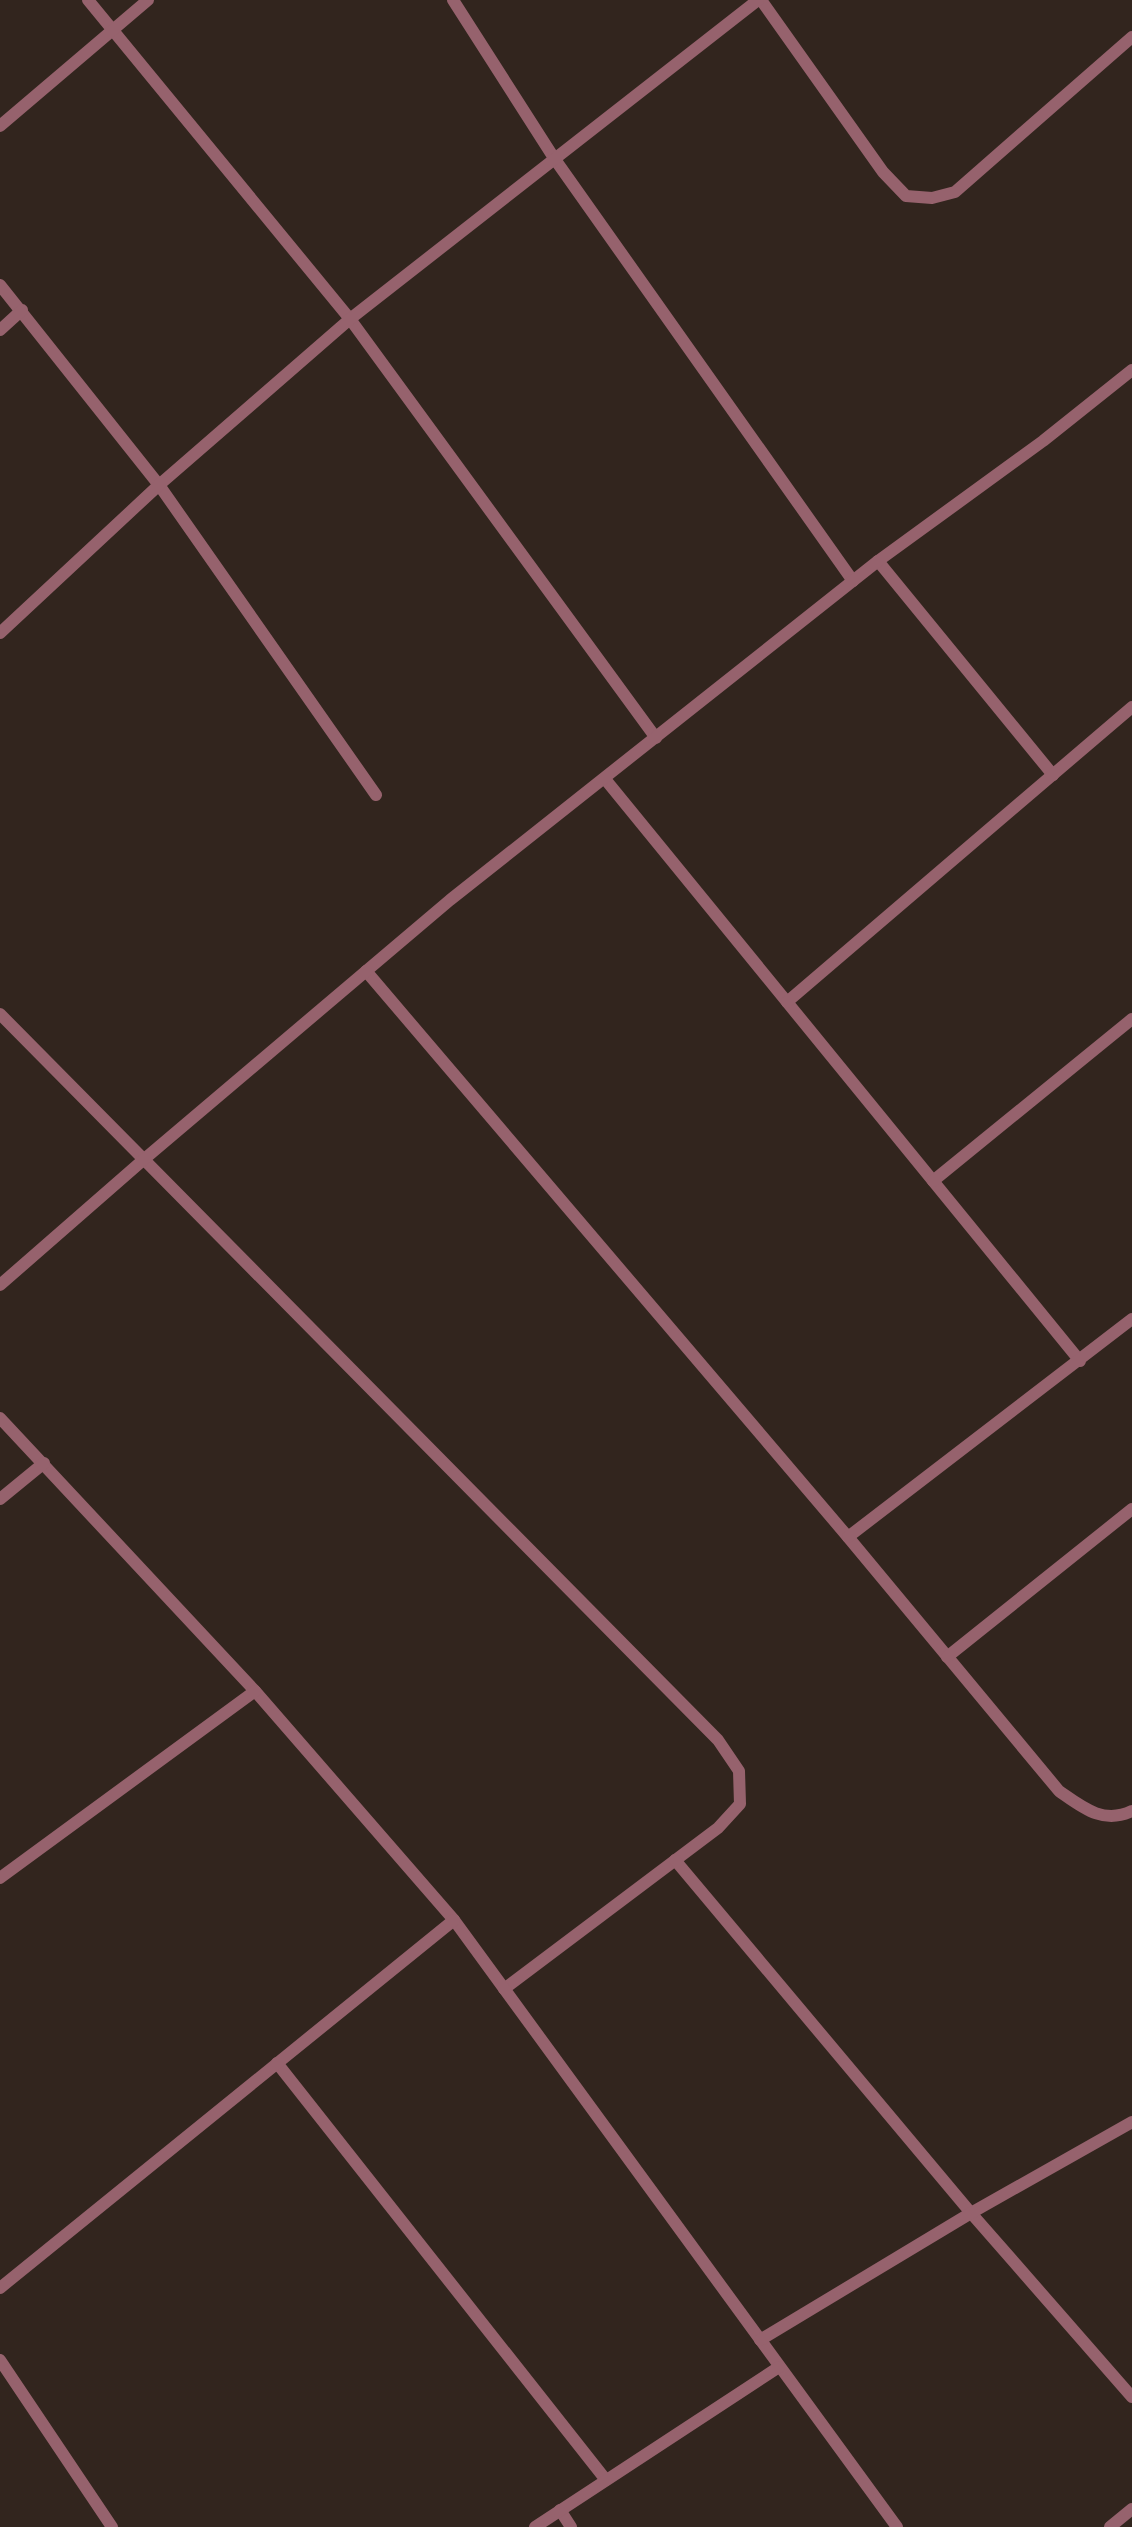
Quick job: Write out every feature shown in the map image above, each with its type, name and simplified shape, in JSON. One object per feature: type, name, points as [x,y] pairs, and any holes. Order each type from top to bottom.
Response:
[{"type":"street","points":[[88,0],[350,319],[656,738]]},
{"type":"street","points":[[0,126],[147,0]]},
{"type":"street","points":[[453,0],[554,158],[853,581]]},
{"type":"street","points":[[0,633],[159,485],[350,319],[759,0],[883,172],[906,196],[932,198],[955,192],[1132,37]]},
{"type":"street","points":[[0,285],[22,309],[159,485],[376,795]]},
{"type":"street","points":[[0,330],[22,309]]},
{"type":"street","points":[[0,1285],[142,1161],[450,900],[878,561],[1042,441],[1132,370]]},
{"type":"street","points":[[878,561],[1053,775]]},
{"type":"street","points":[[787,1002],[1132,707]]},
{"type":"street","points":[[605,779],[1080,1361]]},
{"type":"street","points":[[366,970],[848,1537],[1059,1791],[1090,1812],[1119,1818],[1132,1811]]},
{"type":"street","points":[[0,1014],[142,1161],[718,1740],[739,1771],[740,1804],[718,1828],[504,1989]]},
{"type":"street","points":[[933,1181],[1132,1019]]},
{"type":"street","points":[[848,1537],[1132,1319]]},
{"type":"street","points":[[0,1418],[255,1691],[454,1920],[897,2527]]},
{"type":"street","points":[[0,1499],[44,1463]]},
{"type":"street","points":[[947,1657],[1132,1509]]},
{"type":"street","points":[[0,1878],[255,1691]]},
{"type":"street","points":[[675,1860],[971,2213],[1132,2397]]},
{"type":"street","points":[[0,2288],[454,1920]]},
{"type":"street","points":[[277,2063],[606,2480]]},
{"type":"street","points":[[760,2340],[971,2213],[1132,2122]]},
{"type":"street","points":[[0,2360],[112,2527]]},
{"type":"street","points":[[535,2527],[779,2367]]},
{"type":"street","points":[[1110,2527],[1132,2509]]},
{"type":"street","points":[[560,2510],[571,2527]]}]
